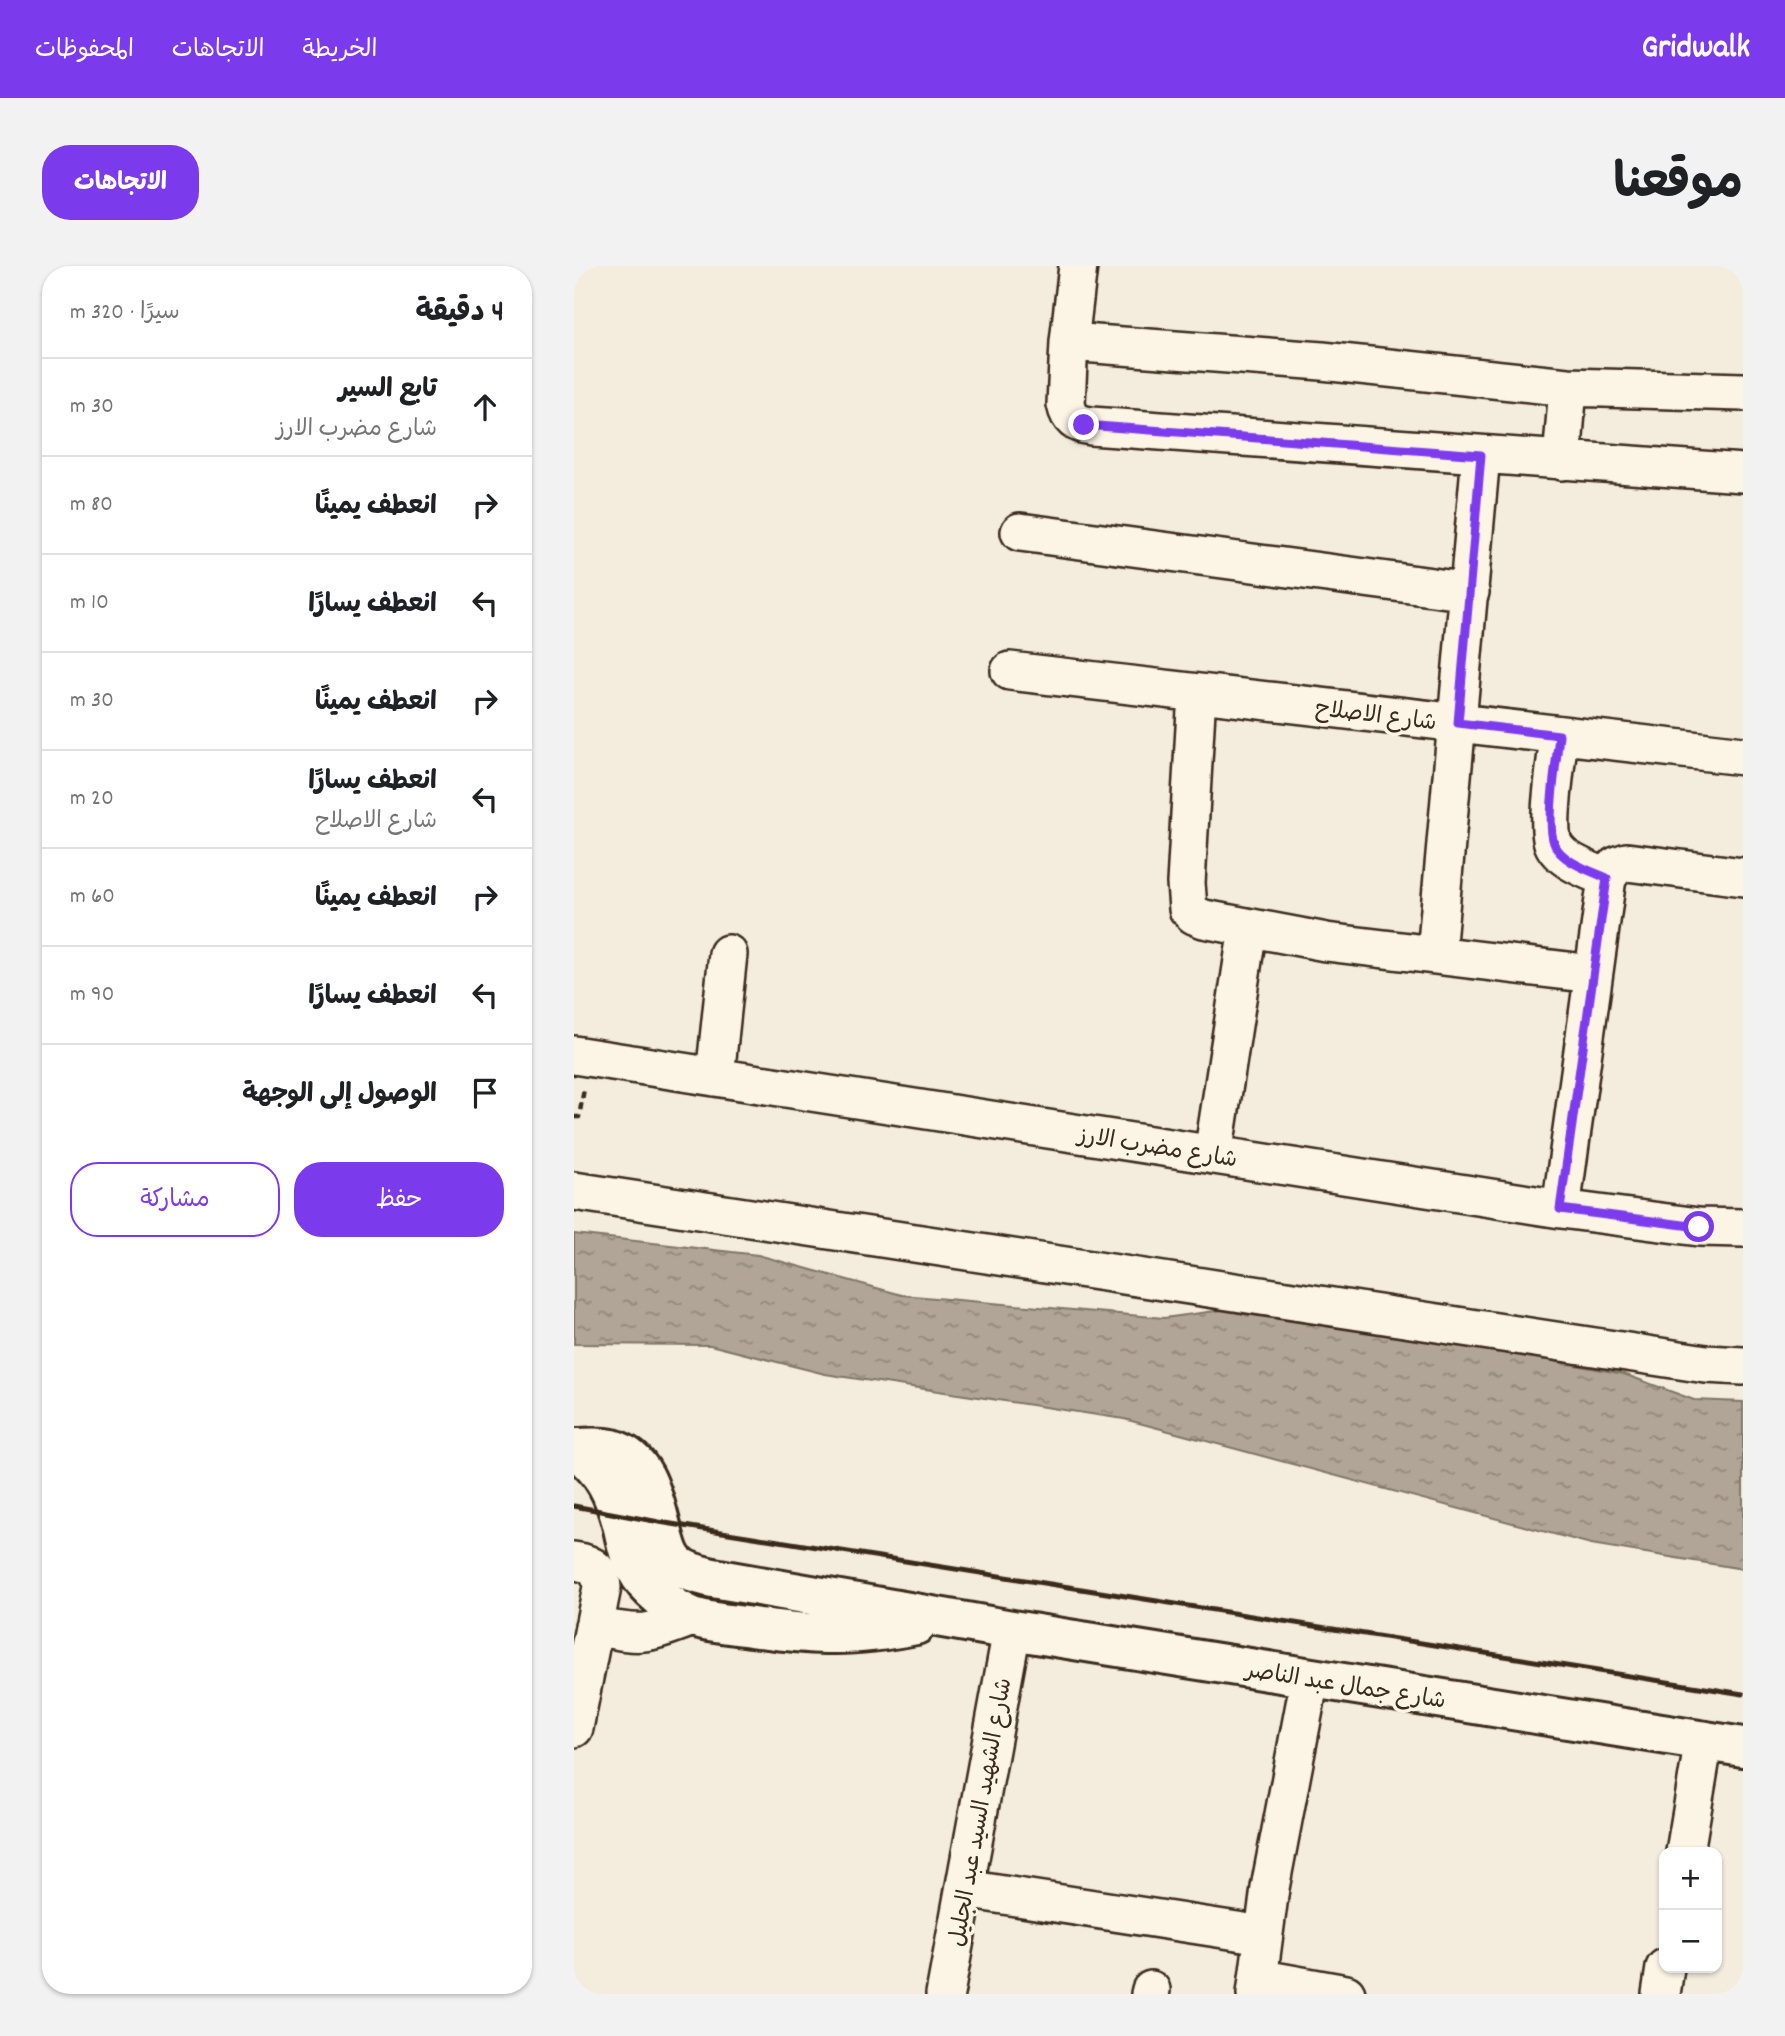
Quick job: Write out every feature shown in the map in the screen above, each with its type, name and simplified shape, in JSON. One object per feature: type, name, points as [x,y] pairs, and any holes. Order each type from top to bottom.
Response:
[{"type":"main road","name":"شارع جمال عبد الناصر","points":[[574,1448],[593,1463],[606,1481],[636,1570],[649,1587],[669,1605],[693,1617],[795,1632],[836,1634],[887,1630],[949,1619]]},
{"type":"main road","name":"شارع جمال عبد الناصر","points":[[574,1448],[609,1448],[625,1454],[638,1464],[647,1478],[668,1551],[675,1563],[690,1572],[713,1578],[1012,1630],[1743,1746]]},
{"type":"street","points":[[1078,266],[1069,342],[1066,404],[1071,419],[1084,425],[1743,473]]},
{"type":"street","points":[[1069,342],[1322,361],[1569,387],[1743,392]]},
{"type":"street","points":[[1562,461],[1569,387]]},
{"type":"street","points":[[1436,954],[1481,455]]},
{"type":"street","points":[[1020,532],[1470,592]]},
{"type":"street","name":"شارع الاصلاح","points":[[1010,671],[1743,756]]},
{"type":"street","points":[[1197,693],[1186,883],[1188,909],[1194,915],[1326,942],[1593,974]]},
{"type":"street","points":[[1559,735],[1552,811],[1554,844],[1563,856],[1607,878]]},
{"type":"street","points":[[1560,1209],[1607,878],[1616,866],[1627,862],[1743,877]]},
{"type":"street","points":[[1213,1155],[1248,928]]},
{"type":"street","points":[[715,1077],[729,954]]},
{"type":"street","name":"شارع مضرب الارز","points":[[579,1071],[715,1077],[1560,1209],[1699,1227],[1743,1228]]},
{"type":"street","points":[[574,1191],[1706,1364],[1743,1366]]},
{"type":"street","points":[[574,1561],[593,1566],[598,1572],[590,1604],[574,1728]]},
{"type":"street","points":[[590,1604],[625,1632],[644,1632],[693,1617]]},
{"type":"street","name":"شارع الشهيد السيد عبد الجليل","points":[[945,1994],[1012,1630]]},
{"type":"street","points":[[1310,1678],[1263,1935],[1257,1986],[1346,1994]]},
{"type":"street","points":[[1686,1847],[1704,1740]]},
{"type":"street","points":[[965,1889],[1263,1935]]},
{"type":"street","points":[[1661,1994],[1664,1973]]},
{"type":"path","points":[[576,1117],[579,1071]]},
{"type":"water","points":[[574,1234],[758,1255],[902,1295],[1164,1318],[1252,1306],[1624,1374],[1694,1400],[1743,1402],[1743,1569],[1591,1544],[1124,1419],[825,1374],[710,1345],[574,1344]]},
{"type":"railway","points":[[574,1506],[659,1522],[1743,1694]]},
{"type":"route","points":[[1084,425],[1481,455],[1458,723],[1559,735],[1552,811],[1554,844],[1563,856],[1607,878],[1560,1209],[1699,1227]]}]
